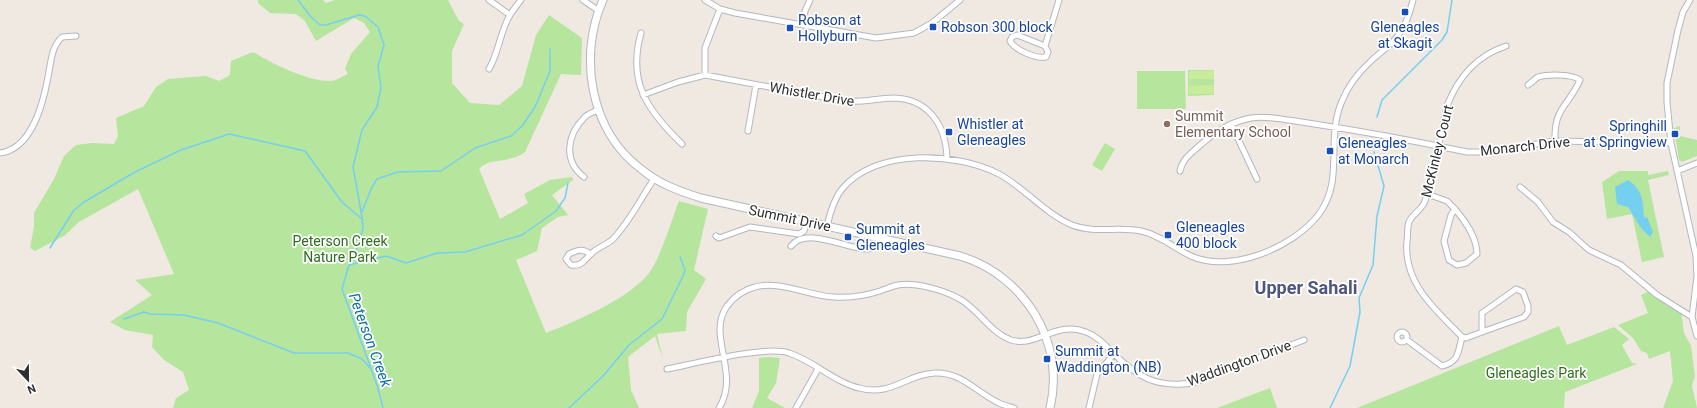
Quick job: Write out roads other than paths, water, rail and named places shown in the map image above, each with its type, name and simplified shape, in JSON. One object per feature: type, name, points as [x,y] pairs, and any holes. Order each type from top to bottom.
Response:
[{"type":"main road","name":"Summit Drive","points":[[603,0],[593,32],[590,52],[592,86],[598,110],[619,148],[640,169],[672,189],[701,198],[960,256],[983,264],[1017,290],[1030,306],[1046,335],[1053,363],[1050,408]]},
{"type":"street","points":[[489,0],[510,15]]},
{"type":"street","points":[[489,69],[496,58],[501,36],[510,15],[521,0]]},
{"type":"street","points":[[583,0],[599,11]]},
{"type":"street","points":[[705,0],[720,9],[876,38],[914,33],[932,23],[960,0]]},
{"type":"street","points":[[802,25],[805,11],[810,0]]},
{"type":"street","points":[[1045,46],[1017,35],[1012,37],[1010,41],[1013,46],[1040,58],[1046,57],[1048,52],[1045,46],[1059,0]]},
{"type":"street","points":[[827,226],[832,207],[842,189],[855,177],[889,162],[924,157],[947,158],[974,164],[999,174],[1022,189],[1051,213],[1073,225],[1094,230],[1139,230],[1156,235],[1192,257],[1216,262],[1237,261],[1257,256],[1285,243],[1304,231],[1319,214],[1330,195],[1334,174],[1334,127],[1338,109],[1346,91],[1356,76],[1398,36],[1407,21],[1413,0]]},
{"type":"street","points":[[1690,0],[1683,12],[1667,83],[1671,143],[1696,256],[1697,276],[1692,317],[1697,336]]},
{"type":"street","points":[[705,75],[705,48],[720,9]]},
{"type":"street","points":[[640,33],[637,46],[637,66],[638,77],[643,95],[650,109],[660,122],[682,144]]},
{"type":"street","points":[[0,153],[16,148],[27,136],[43,97],[56,44],[62,37],[76,36]]},
{"type":"street","name":"McKinley Court","points":[[1462,337],[1420,293],[1410,270],[1406,250],[1409,223],[1425,203],[1447,106],[1453,91],[1463,75],[1481,58],[1493,50],[1506,46]]},
{"type":"street","name":"Whistler Drive","points":[[643,95],[678,82],[705,75],[844,101],[858,102],[893,98],[922,106],[940,126],[946,140],[947,158]]},
{"type":"street","points":[[1528,85],[1538,78],[1551,76],[1576,77],[1580,80],[1557,115],[1554,128],[1555,141]]},
{"type":"street","points":[[748,131],[756,84]]},
{"type":"street","points":[[584,176],[576,171],[571,163],[570,150],[572,136],[584,117],[598,110]]},
{"type":"street","name":"Monarch Drive","points":[[1180,171],[1181,165],[1186,159],[1211,136],[1231,124],[1251,118],[1269,118],[1334,127],[1467,152],[1488,152],[1555,141],[1671,143]]},
{"type":"street","points":[[1231,124],[1257,179]]},
{"type":"street","points":[[1677,171],[1697,163]]},
{"type":"street","points":[[590,254],[614,238],[654,179]]},
{"type":"street","points":[[1520,187],[1538,202],[1553,222],[1569,232],[1589,250],[1621,265],[1657,295],[1692,317]]},
{"type":"street","points":[[1427,194],[1446,201],[1455,209],[1466,223],[1477,245],[1476,254],[1473,257],[1466,263],[1457,265],[1449,260],[1444,241],[1451,215],[1455,209]]},
{"type":"street","points":[[716,236],[719,238],[750,227],[799,234],[804,231],[807,222]]},
{"type":"street","points":[[791,246],[795,242],[806,237],[868,249],[880,246],[884,239]]},
{"type":"street","name":"Waddington Drive","points":[[719,408],[725,395],[728,377],[720,326],[722,315],[727,306],[742,292],[756,286],[774,286],[832,297],[852,297],[879,292],[899,285],[921,285],[958,298],[976,311],[987,324],[1001,335],[1012,340],[1032,340],[1063,328],[1075,328],[1087,332],[1100,340],[1134,373],[1161,384],[1178,385],[1193,383],[1304,340]]},
{"type":"street","points":[[1407,340],[1442,366],[1451,364],[1457,357],[1462,337],[1466,338],[1524,317],[1528,312],[1528,306],[1523,292],[1516,289],[1510,292],[1482,313],[1482,332]]},
{"type":"street","points":[[667,369],[768,351],[788,353],[859,388],[876,390],[889,389],[918,377],[934,373],[950,374],[961,378],[997,402],[1014,408]]},
{"type":"street","points":[[1089,408],[1097,374],[1114,354]]},
{"type":"street","points":[[796,408],[818,368]]},
{"type":"water","points":[[1628,180],[1637,188],[1641,197],[1644,218],[1647,217],[1653,232],[1650,237],[1641,228],[1628,207],[1617,204],[1615,187]]},
{"type":"waterway","name":"Peterson Creek","points":[[298,0],[311,17],[320,25],[326,25],[359,15],[365,16],[378,27],[384,45],[378,66],[381,88],[377,107],[362,130],[353,167],[363,228],[354,258],[349,265],[342,289],[377,385],[383,408]]},
{"type":"waterway","points":[[1377,117],[1382,100],[1442,40],[1447,32],[1452,0]]},
{"type":"waterway","points":[[362,212],[371,189],[377,179],[398,172],[441,171],[475,148],[511,136],[523,125],[536,105],[550,71],[550,49]]},
{"type":"waterway","points":[[50,248],[74,210],[84,202],[135,172],[181,150],[229,134],[305,151],[342,202],[363,220]]},
{"type":"waterway","points":[[1330,408],[1350,366],[1360,312],[1359,298],[1373,265],[1377,216],[1384,186],[1374,152]]},
{"type":"waterway","points":[[349,265],[386,256],[406,263],[437,253],[465,252],[522,235],[556,211],[565,198],[568,183]]},
{"type":"waterway","points":[[569,408],[603,376],[629,345],[662,319],[685,270],[680,257]]},
{"type":"waterway","points":[[124,319],[144,312],[150,314],[184,315],[218,323],[294,353],[348,353],[362,359],[370,368]]},
{"type":"place","name":"Gleneagles at Skagit","points":[[1405,12]]},
{"type":"place","name":"Robson 300 block","points":[[933,27]]},
{"type":"place","name":"Robson at Hollyburn","points":[[790,28]]},
{"type":"place","name":"Summit Elementary School","points":[[1167,124]]},
{"type":"place","name":"Whistler at Gleneagles","points":[[949,132]]},
{"type":"place","name":"Springhill at Springview","points":[[1675,134]]},
{"type":"place","name":"Gleneagles at Monarch","points":[[1330,151]]},
{"type":"place","name":"Gleneagles 400 block","points":[[1168,235]]},
{"type":"place","name":"Summit at Gleneagles","points":[[848,237]]},
{"type":"place","name":"Summit at Waddington (NB)","points":[[1047,359]]},
{"type":"district","name":"Upper Sahali","points":[[1306,288]]},
{"type":"park label","name":"Peterson Creek Nature Park","points":[[340,250]]},
{"type":"park label","name":"Gleneagles Park","points":[[1536,373]]}]
